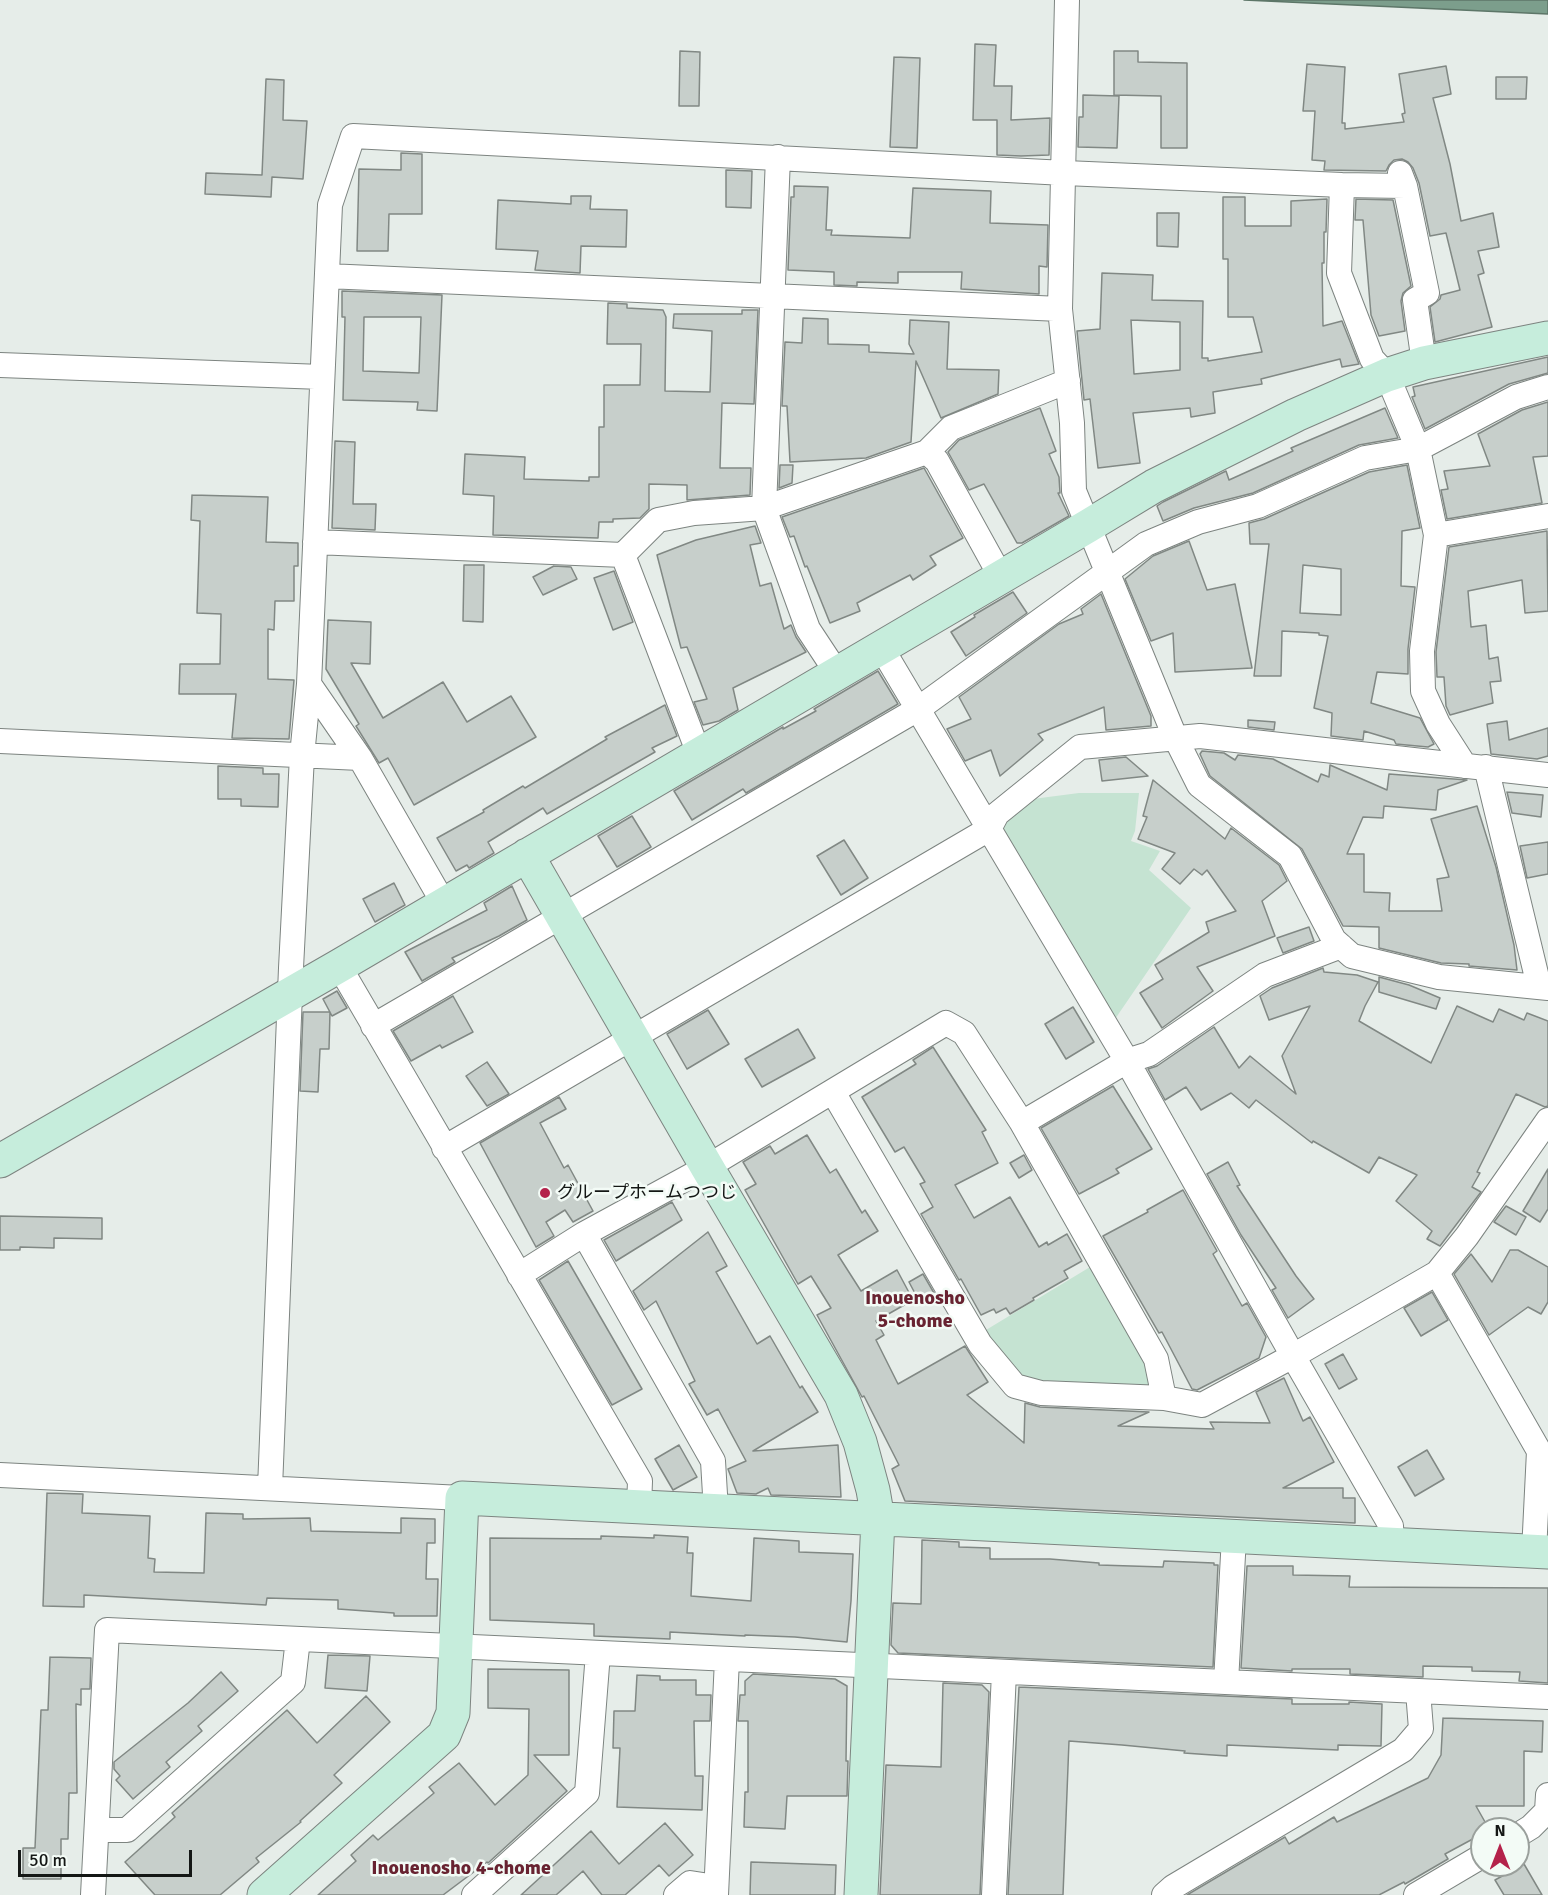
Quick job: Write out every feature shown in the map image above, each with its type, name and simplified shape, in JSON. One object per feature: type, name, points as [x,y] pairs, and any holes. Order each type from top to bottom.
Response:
[{"type":"street","points":[[1067,0],[1065,172],[1060,309],[1072,423],[1074,491],[1175,737],[1199,785],[1290,856],[1334,939],[1352,956],[1439,977],[1543,987],[1476,767],[1438,724],[1423,691],[1422,651],[1436,535],[1418,449],[1388,375],[1372,359],[1339,273],[1342,185]]},
{"type":"street","points":[[270,1488],[277,1270],[302,756],[309,684],[330,205],[353,136],[1342,185],[1402,180],[1427,293],[1415,300],[1424,363]]},
{"type":"street","points":[[778,157],[764,508],[808,629],[837,673]]},
{"type":"street","points":[[327,276],[1060,309]]},
{"type":"street","points":[[0,1161],[339,966],[1164,481],[1296,415],[1388,375],[1424,363],[1548,338]]},
{"type":"street","points":[[0,365],[322,377]]},
{"type":"street","points":[[315,542],[623,555],[658,520],[694,513],[764,508],[927,452],[951,428],[1068,381]]},
{"type":"street","points":[[374,1026],[918,709],[1146,544],[1198,522],[1258,506],[1365,458],[1418,449],[1516,397],[1548,387]]},
{"type":"street","points":[[927,452],[937,461],[1001,577]]},
{"type":"street","points":[[1436,535],[1548,516]]},
{"type":"street","points":[[623,555],[699,754]]},
{"type":"street","points":[[881,647],[1127,1062],[1391,1526],[1392,1544]]},
{"type":"street","points":[[309,684],[360,758],[444,904]]},
{"type":"street","points":[[444,1148],[989,830],[998,814],[1080,747],[1200,736],[1548,775]]},
{"type":"street","points":[[0,741],[360,758]]},
{"type":"street","points":[[527,855],[841,1395],[860,1443],[873,1490],[878,1519],[861,1895]]},
{"type":"street","points":[[1022,1123],[1127,1062],[1149,1054],[1265,975],[1341,946]]},
{"type":"street","points":[[339,966],[640,1481],[639,1507]]},
{"type":"street","points":[[519,1275],[584,1234],[707,1167],[946,1023],[964,1033],[1022,1123],[1156,1359],[1164,1398]]},
{"type":"street","points":[[832,1092],[980,1344],[1016,1386],[1041,1393],[1164,1398],[1202,1405],[1293,1356],[1437,1273],[1467,1236],[1548,1120]]},
{"type":"street","points":[[584,1234],[713,1461],[716,1511]]},
{"type":"street","points":[[0,1475],[1541,1552],[1544,1448],[1437,1273]]},
{"type":"street","points":[[264,1895],[444,1735],[453,1713],[462,1498]]},
{"type":"street","points":[[1226,1682],[1234,1537]]},
{"type":"street","points":[[93,1895],[108,1630],[1548,1697]]},
{"type":"street","points":[[97,1830],[127,1830],[294,1682],[297,1639]]},
{"type":"street","points":[[474,1895],[587,1793],[598,1653]]},
{"type":"street","points":[[676,1895],[690,1883],[716,1891],[727,1659]]},
{"type":"street","points":[[994,1895],[1004,1672]]},
{"type":"street","points":[[1164,1895],[1173,1887],[1403,1750],[1421,1729],[1418,1691]]},
{"type":"street","points":[[1530,1828],[1547,1811],[1548,1795]]},
{"type":"street","points":[[1416,1895],[1470,1863]]},
{"type":"shaded area","points":[[1244,0],[1548,0],[1548,14]]},
{"type":"shaded area","points":[[1079,793],[1139,793],[1135,831],[1131,841],[1160,851],[1149,870],[1191,908],[1113,1022],[999,823],[1025,800]]},
{"type":"shaded area","points":[[1095,1264],[1150,1361],[1156,1393],[1018,1379],[981,1333]]},
{"type":"building","points":[[975,44],[996,45],[994,86],[1012,86],[1011,120],[1050,118],[1049,155],[997,155],[997,120],[973,120]]},
{"type":"building","points":[[680,51],[700,52],[699,106],[679,106]]},
{"type":"building","points":[[1114,51],[1138,51],[1138,62],[1187,63],[1187,148],[1161,148],[1161,96],[1114,95]]},
{"type":"building","points":[[894,57],[920,58],[917,148],[890,147]]},
{"type":"building","points":[[1307,64],[1345,67],[1342,123],[1345,123],[1345,129],[1404,122],[1402,114],[1405,113],[1399,74],[1446,66],[1451,94],[1433,98],[1450,164],[1461,221],[1493,213],[1499,247],[1478,251],[1484,273],[1478,275],[1492,327],[1435,342],[1430,307],[1440,299],[1441,295],[1460,290],[1446,233],[1430,236],[1419,183],[1408,162],[1402,159],[1394,160],[1386,171],[1324,170],[1325,161],[1312,160],[1315,111],[1303,111]]},
{"type":"building","points":[[1496,77],[1527,77],[1526,99],[1496,99]]},
{"type":"building","points":[[266,79],[284,80],[283,120],[307,121],[303,179],[272,177],[271,197],[205,194],[206,173],[262,175]]},
{"type":"building","points":[[1083,95],[1119,96],[1117,148],[1078,147],[1079,117],[1083,117]]},
{"type":"building","points":[[401,153],[422,154],[422,214],[389,214],[388,251],[357,251],[359,169],[401,170]]},
{"type":"building","points":[[726,170],[752,171],[751,208],[726,207]]},
{"type":"building","points":[[794,186],[828,187],[826,230],[832,230],[831,235],[910,238],[913,188],[991,191],[990,223],[1048,225],[1047,267],[1039,266],[1039,294],[961,289],[962,272],[898,272],[898,283],[857,282],[857,286],[834,285],[834,272],[788,270],[791,197],[794,197]]},
{"type":"building","points":[[571,196],[591,196],[590,209],[627,210],[626,247],[581,246],[580,273],[535,270],[538,251],[496,249],[498,200],[571,204]]},
{"type":"building","points":[[1223,197],[1245,197],[1245,226],[1291,226],[1291,201],[1327,199],[1324,263],[1322,263],[1323,326],[1342,321],[1359,364],[1342,367],[1340,359],[1261,379],[1262,384],[1213,392],[1215,413],[1191,417],[1190,408],[1133,413],[1140,463],[1098,468],[1090,399],[1084,400],[1077,331],[1100,329],[1102,273],[1153,275],[1152,300],[1203,301],[1202,358],[1208,358],[1208,361],[1262,352],[1253,317],[1228,317],[1228,259],[1223,259]],"holes":[[[1131,320],[1180,322],[1180,370],[1134,374]]]},
{"type":"building","points":[[1356,199],[1393,200],[1411,286],[1403,293],[1401,301],[1405,331],[1379,336],[1371,315],[1363,220],[1355,220]]},
{"type":"building","points":[[1157,213],[1179,213],[1178,247],[1157,246]]},
{"type":"building","points":[[342,291],[442,295],[437,411],[417,410],[418,402],[343,400],[345,317],[342,317]],"holes":[[[364,317],[421,317],[419,373],[363,371]]]},
{"type":"building","points":[[608,303],[627,304],[627,308],[663,310],[666,317],[665,391],[710,392],[712,331],[673,328],[674,314],[742,314],[742,310],[758,310],[754,404],[722,403],[720,468],[751,468],[750,495],[687,500],[687,485],[649,484],[649,509],[640,518],[599,522],[598,538],[493,535],[494,496],[463,494],[465,454],[525,457],[524,479],[589,481],[589,477],[599,477],[599,427],[604,427],[604,385],[640,385],[641,344],[607,344]]},
{"type":"building","points":[[803,318],[828,319],[828,344],[869,345],[869,352],[914,354],[909,344],[910,320],[949,322],[947,369],[999,370],[998,394],[941,418],[916,361],[911,442],[866,458],[790,462],[787,406],[782,406],[785,342],[802,343]]},
{"type":"building","points":[[1548,357],[1548,373],[1509,384],[1425,429],[1412,397],[1415,396],[1413,387]]},
{"type":"building","points":[[1548,402],[1548,456],[1533,457],[1542,503],[1447,519],[1441,490],[1448,489],[1444,471],[1490,466],[1478,434],[1522,410]]},
{"type":"building","points":[[1040,408],[1056,451],[1049,454],[1059,477],[1060,493],[1058,493],[1069,516],[1022,543],[1017,543],[984,484],[969,490],[948,452],[959,440]]},
{"type":"building","points":[[1385,408],[1398,438],[1359,445],[1253,493],[1194,508],[1163,521],[1157,506],[1163,502],[1226,471],[1229,480],[1293,451],[1291,448]]},
{"type":"building","points":[[335,441],[355,442],[353,504],[376,504],[375,530],[332,528]]},
{"type":"building","points":[[780,465],[793,465],[792,483],[779,488]]},
{"type":"building","points":[[1407,465],[1420,528],[1402,531],[1401,586],[1415,587],[1408,649],[1408,674],[1377,672],[1371,703],[1420,718],[1434,744],[1428,747],[1396,744],[1394,740],[1364,731],[1363,740],[1331,736],[1332,713],[1314,708],[1328,636],[1319,635],[1319,633],[1282,631],[1281,676],[1254,676],[1269,544],[1250,544],[1249,523],[1264,519],[1369,472]],"holes":[[[1303,565],[1341,569],[1341,615],[1300,613]]]},
{"type":"building","points":[[924,468],[963,538],[930,556],[936,565],[913,580],[910,575],[857,603],[860,611],[830,623],[794,536],[790,537],[782,517]]},
{"type":"building","points":[[192,495],[268,497],[266,542],[298,543],[298,566],[294,566],[294,601],[275,601],[274,630],[268,629],[268,679],[294,680],[289,739],[232,738],[236,694],[179,694],[180,664],[220,664],[221,614],[197,613],[200,521],[191,520]]},
{"type":"building","points":[[755,526],[761,543],[750,545],[760,586],[771,583],[784,629],[791,625],[806,652],[733,688],[738,710],[719,721],[703,725],[694,702],[707,699],[687,647],[681,648],[657,555],[696,540]]},
{"type":"building","points":[[1547,531],[1548,611],[1525,613],[1522,580],[1468,591],[1471,627],[1486,625],[1489,659],[1498,657],[1501,681],[1490,682],[1493,703],[1450,715],[1446,706],[1444,677],[1437,677],[1436,652],[1449,547]]},
{"type":"building","points":[[1189,541],[1207,590],[1235,584],[1252,668],[1175,672],[1173,633],[1151,641],[1125,579],[1153,556]]},
{"type":"building","points":[[464,565],[484,565],[483,622],[463,621]]},
{"type":"building","points":[[554,566],[571,567],[577,579],[543,595],[533,577]]},
{"type":"building","points":[[614,571],[633,622],[613,630],[594,578]]},
{"type":"building","points":[[1013,592],[1027,613],[966,656],[951,632],[975,617],[974,615]]},
{"type":"building","points":[[1101,594],[1151,716],[1151,726],[1106,730],[1104,707],[1038,734],[1043,740],[1000,776],[991,750],[965,761],[947,729],[971,719],[959,697],[1059,624],[1083,614],[1081,609]]},
{"type":"building","points":[[328,620],[371,622],[370,664],[351,663],[383,718],[443,682],[467,722],[511,696],[536,737],[414,805],[388,758],[379,763],[356,726],[359,724],[326,669]]},
{"type":"building","points":[[878,671],[898,704],[746,793],[743,789],[692,820],[674,791],[783,727],[783,729],[816,711],[814,709]]},
{"type":"building","points":[[665,705],[677,736],[652,748],[655,752],[547,814],[543,808],[488,842],[494,853],[469,868],[467,865],[456,871],[437,838],[607,739],[605,737]]},
{"type":"building","points":[[1248,720],[1275,722],[1274,730],[1248,727]]},
{"type":"building","points":[[1507,721],[1509,740],[1548,728],[1548,756],[1537,759],[1491,754],[1487,724]]},
{"type":"building","points":[[1202,751],[1224,753],[1235,760],[1238,755],[1273,759],[1318,782],[1321,774],[1329,777],[1330,765],[1387,790],[1389,774],[1467,780],[1438,790],[1436,810],[1384,806],[1383,818],[1363,817],[1347,854],[1364,854],[1364,892],[1390,893],[1389,911],[1442,911],[1437,879],[1449,877],[1431,819],[1477,806],[1496,867],[1514,945],[1517,970],[1441,963],[1379,948],[1379,927],[1343,926],[1302,849],[1210,776],[1200,754]]},
{"type":"building","points":[[1126,757],[1148,776],[1102,781],[1099,760]]},
{"type":"building","points":[[218,766],[263,768],[263,774],[279,774],[278,807],[241,806],[241,799],[218,799]]},
{"type":"building","points":[[1153,780],[1225,839],[1231,828],[1279,865],[1287,881],[1262,901],[1275,936],[1197,967],[1213,991],[1162,1028],[1140,993],[1163,979],[1155,965],[1209,932],[1206,922],[1236,911],[1207,870],[1202,875],[1194,869],[1180,884],[1162,869],[1175,853],[1138,839],[1147,817],[1143,816]]},
{"type":"building","points":[[1507,792],[1543,795],[1541,817],[1512,813]]},
{"type":"building","points":[[632,816],[651,847],[617,867],[598,836]]},
{"type":"building","points":[[844,840],[868,878],[841,895],[817,856]]},
{"type":"building","points":[[1548,842],[1548,874],[1527,878],[1520,846]]},
{"type":"building","points":[[394,883],[405,905],[375,922],[363,899]]},
{"type":"building","points":[[512,886],[527,920],[452,958],[455,962],[422,981],[405,952],[487,910],[484,903]]},
{"type":"building","points":[[1309,927],[1314,941],[1283,953],[1277,938]]},
{"type":"building","points":[[1323,968],[1324,972],[1357,975],[1378,982],[1359,1021],[1431,1063],[1457,1006],[1493,1022],[1499,1009],[1524,1020],[1527,1013],[1548,1021],[1548,1106],[1545,1107],[1516,1094],[1477,1172],[1480,1173],[1472,1187],[1481,1192],[1440,1246],[1427,1239],[1432,1231],[1396,1201],[1417,1175],[1379,1157],[1369,1173],[1313,1141],[1312,1143],[1256,1100],[1249,1108],[1231,1093],[1201,1110],[1186,1087],[1165,1100],[1148,1069],[1157,1066],[1214,1027],[1239,1068],[1250,1056],[1296,1094],[1282,1056],[1310,1006],[1269,1020],[1260,996],[1272,988]]},
{"type":"building","points":[[1379,977],[1409,985],[1440,998],[1436,1009],[1379,992]]},
{"type":"building","points":[[337,991],[347,1008],[332,1016],[323,999]]},
{"type":"building","points":[[453,996],[473,1032],[442,1048],[440,1045],[411,1061],[393,1031]]},
{"type":"building","points":[[1073,1007],[1094,1042],[1066,1059],[1045,1024]]},
{"type":"building","points":[[708,1010],[729,1044],[687,1069],[667,1034]]},
{"type":"building","points":[[303,1012],[330,1012],[329,1049],[320,1049],[318,1092],[300,1091]]},
{"type":"building","points":[[798,1029],[815,1058],[762,1087],[745,1059]]},
{"type":"building","points":[[933,1047],[986,1130],[982,1132],[998,1163],[955,1185],[974,1218],[1010,1197],[1039,1247],[1047,1242],[1048,1245],[1067,1234],[1082,1261],[1064,1271],[1068,1278],[1010,1314],[1006,1308],[996,1313],[994,1309],[981,1315],[921,1214],[933,1207],[920,1184],[925,1182],[904,1147],[895,1152],[862,1097],[916,1064],[913,1060]]},
{"type":"building","points":[[487,1062],[509,1094],[487,1106],[466,1076]]},
{"type":"building","points":[[1113,1086],[1152,1149],[1116,1169],[1119,1173],[1079,1194],[1041,1128]]},
{"type":"building","name":"グループホームつつじ","points":[[559,1097],[566,1109],[540,1123],[564,1168],[568,1165],[593,1211],[573,1222],[565,1210],[546,1222],[554,1236],[536,1247],[480,1143]]},
{"type":"building","points":[[807,1135],[830,1173],[836,1169],[862,1213],[865,1210],[878,1231],[838,1255],[861,1291],[897,1270],[913,1300],[876,1321],[884,1335],[876,1340],[898,1384],[965,1346],[988,1382],[967,1395],[1024,1443],[1025,1403],[1040,1407],[1149,1412],[1118,1426],[1214,1429],[1210,1422],[1270,1423],[1256,1392],[1284,1378],[1303,1421],[1310,1417],[1334,1462],[1283,1488],[1343,1488],[1343,1498],[1355,1498],[1355,1523],[905,1501],[892,1469],[899,1465],[864,1396],[862,1397],[817,1315],[831,1308],[811,1276],[798,1284],[745,1190],[756,1184],[743,1162],[770,1146],[775,1154]]},
{"type":"building","points":[[1024,1155],[1032,1170],[1019,1178],[1010,1163]]},
{"type":"building","points":[[1228,1162],[1240,1185],[1237,1186],[1296,1276],[1314,1299],[1288,1318],[1272,1290],[1276,1288],[1241,1235],[1207,1174]]},
{"type":"building","points":[[1548,1169],[1548,1209],[1540,1222],[1523,1211]]},
{"type":"building","points":[[1183,1190],[1217,1251],[1213,1254],[1242,1306],[1247,1303],[1266,1337],[1259,1358],[1197,1390],[1192,1389],[1162,1332],[1159,1333],[1103,1236]]},
{"type":"building","points":[[672,1202],[682,1220],[616,1261],[604,1240]]},
{"type":"building","points":[[1506,1206],[1526,1217],[1516,1235],[1494,1222]]},
{"type":"building","points":[[0,1216],[102,1218],[102,1239],[54,1238],[54,1248],[20,1247],[20,1250],[0,1250]]},
{"type":"building","points":[[708,1232],[727,1266],[716,1272],[757,1344],[770,1336],[800,1388],[802,1386],[818,1412],[753,1451],[838,1445],[841,1497],[771,1495],[768,1488],[756,1494],[737,1493],[728,1469],[746,1461],[718,1409],[707,1415],[689,1384],[695,1381],[656,1301],[644,1310],[633,1291]]},
{"type":"building","points":[[1510,1250],[1518,1250],[1548,1267],[1548,1302],[1541,1314],[1528,1307],[1489,1335],[1454,1274],[1471,1254],[1492,1282]]},
{"type":"building","points":[[568,1261],[642,1389],[612,1405],[539,1280]]},
{"type":"building","points":[[923,1274],[934,1293],[919,1301],[909,1282]]},
{"type":"building","points":[[1432,1292],[1448,1320],[1421,1336],[1404,1308]]},
{"type":"building","points":[[1343,1354],[1357,1379],[1339,1389],[1325,1364]]},
{"type":"building","points":[[679,1445],[697,1477],[673,1490],[655,1459]]},
{"type":"building","points":[[1427,1450],[1444,1479],[1415,1496],[1398,1467]]},
{"type":"building","points":[[47,1493],[83,1494],[82,1513],[150,1516],[148,1558],[155,1559],[154,1572],[204,1573],[206,1513],[243,1514],[243,1519],[310,1518],[311,1531],[401,1533],[401,1518],[435,1519],[435,1543],[427,1543],[426,1579],[438,1579],[437,1616],[394,1616],[394,1613],[338,1609],[338,1600],[267,1598],[266,1605],[84,1595],[84,1607],[43,1606]]},
{"type":"building","points":[[654,1535],[688,1537],[687,1553],[693,1553],[691,1596],[751,1601],[754,1538],[799,1541],[799,1552],[853,1554],[847,1642],[795,1637],[670,1632],[670,1639],[594,1636],[594,1624],[490,1620],[490,1538],[601,1539],[601,1536],[654,1538]]},
{"type":"building","points":[[922,1540],[959,1542],[959,1547],[990,1548],[990,1559],[1050,1559],[1099,1563],[1099,1565],[1163,1567],[1164,1561],[1214,1563],[1218,1565],[1213,1667],[898,1653],[891,1645],[893,1603],[921,1604]]},
{"type":"building","points":[[1247,1566],[1293,1566],[1293,1575],[1350,1576],[1349,1587],[1548,1588],[1548,1683],[1519,1681],[1520,1672],[1472,1671],[1472,1667],[1423,1666],[1423,1677],[1350,1674],[1350,1669],[1292,1669],[1292,1671],[1241,1668]]},
{"type":"building","points":[[328,1655],[370,1656],[367,1691],[325,1688]]},
{"type":"building","points":[[50,1657],[91,1658],[90,1689],[81,1689],[81,1705],[76,1704],[77,1793],[69,1793],[68,1839],[61,1839],[61,1879],[23,1879],[23,1848],[35,1848],[41,1710],[48,1710]]},
{"type":"building","points":[[488,1669],[569,1670],[569,1755],[534,1755],[567,1791],[488,1863],[443,1895],[318,1895],[356,1861],[351,1855],[373,1835],[378,1840],[434,1793],[429,1787],[459,1763],[495,1805],[528,1775],[529,1709],[488,1708]]},
{"type":"building","points":[[221,1672],[238,1691],[198,1726],[202,1731],[166,1762],[170,1767],[133,1799],[116,1780],[120,1776],[114,1769],[114,1762],[188,1703]]},
{"type":"building","points":[[753,1674],[835,1679],[847,1686],[847,1796],[787,1796],[785,1829],[744,1827],[745,1792],[748,1792],[748,1721],[738,1721],[740,1695],[745,1695],[745,1681]]},
{"type":"building","points":[[637,1675],[660,1676],[660,1680],[696,1680],[696,1695],[711,1695],[710,1721],[694,1721],[695,1776],[703,1776],[702,1810],[617,1807],[620,1748],[613,1748],[614,1711],[635,1711]]},
{"type":"building","points":[[943,1683],[982,1685],[989,1692],[980,1895],[880,1895],[886,1765],[941,1767]]},
{"type":"building","points":[[1019,1687],[1292,1699],[1292,1704],[1349,1704],[1349,1702],[1382,1704],[1381,1746],[1338,1745],[1338,1750],[1227,1745],[1227,1756],[1069,1741],[1063,1895],[1008,1895]]},
{"type":"building","points":[[366,1696],[390,1722],[334,1775],[342,1783],[301,1822],[256,1858],[259,1862],[220,1895],[155,1895],[125,1862],[175,1817],[172,1813],[287,1710],[317,1743]]},
{"type":"building","points":[[1443,1718],[1543,1721],[1542,1752],[1524,1751],[1524,1806],[1476,1806],[1482,1817],[1470,1817],[1470,1840],[1445,1854],[1448,1859],[1405,1884],[1404,1882],[1379,1895],[1187,1895],[1285,1837],[1289,1844],[1334,1817],[1337,1822],[1428,1778],[1441,1755]]},
{"type":"building","points":[[665,1823],[693,1855],[669,1876],[659,1865],[625,1895],[602,1895],[583,1871],[556,1895],[521,1895],[591,1831],[619,1864]]},
{"type":"building","points":[[751,1862],[836,1865],[835,1895],[750,1895]]},
{"type":"building","points":[[1530,1874],[1542,1895],[1504,1895],[1495,1880],[1500,1877],[1530,1877]]},
{"type":"place","name":"グループホームつつじ","points":[[545,1193]]},
{"type":"district","name":"Inouenosho 5-chome","points":[[915,1310]]},
{"type":"district","name":"Inouenosho 4-chome","points":[[461,1869]]}]
